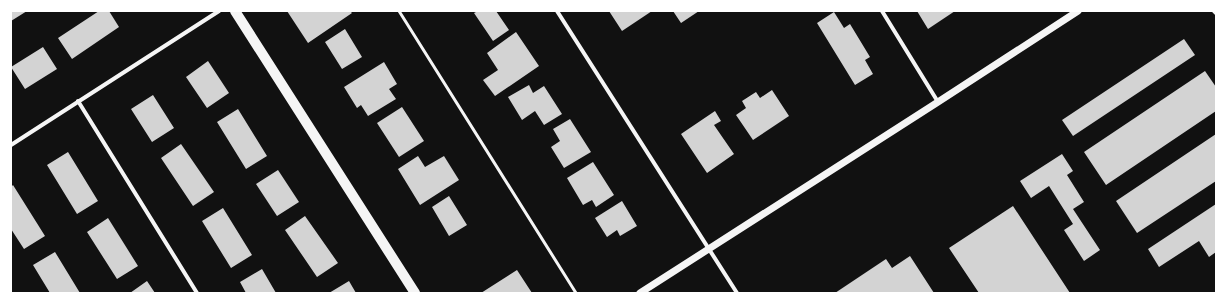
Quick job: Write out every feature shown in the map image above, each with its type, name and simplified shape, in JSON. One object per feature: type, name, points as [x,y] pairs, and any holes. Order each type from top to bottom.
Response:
[{"type":"main road","points":[[235,11],[415,293]]},
{"type":"street","points":[[11,145],[219,11]]},
{"type":"street","points":[[557,11],[737,293]]},
{"type":"street","points":[[882,11],[938,102]]},
{"type":"street","points":[[640,293],[1078,11]]},
{"type":"street","points":[[78,101],[197,293]]},
{"type":"lane","points":[[399,11],[576,293]]},
{"type":"building","points":[[11,11],[27,11],[11,21]]},
{"type":"building","points":[[99,11],[109,11],[119,27],[72,59],[58,38]]},
{"type":"building","points":[[287,11],[350,11],[352,13],[308,43]]},
{"type":"building","points":[[478,11],[496,11],[509,30],[493,41],[474,13]]},
{"type":"building","points":[[609,11],[652,11],[622,31]]},
{"type":"building","points":[[673,11],[699,11],[681,23]]},
{"type":"building","points":[[917,11],[955,11],[928,29]]},
{"type":"building","points":[[834,12],[844,28],[850,24],[870,57],[865,60],[873,74],[855,85],[817,23]]},
{"type":"building","points":[[345,29],[362,57],[342,69],[325,42]]},
{"type":"building","points":[[516,32],[539,66],[495,96],[483,80],[498,70],[487,53]]},
{"type":"building","points":[[1184,39],[1195,55],[1073,136],[1062,120]]},
{"type":"building","points":[[43,47],[57,69],[25,89],[11,67]]},
{"type":"building","points":[[208,61],[229,93],[207,108],[186,77]]},
{"type":"building","points":[[384,62],[397,84],[389,89],[396,99],[368,116],[361,105],[357,108],[344,87]]},
{"type":"building","points":[[1205,71],[1216,87],[1216,111],[1106,185],[1084,152]]},
{"type":"building","points":[[529,85],[533,93],[544,86],[562,114],[544,125],[535,111],[522,120],[508,97]]},
{"type":"building","points":[[772,90],[789,116],[753,140],[736,115],[746,108],[742,101],[756,92],[760,98]]},
{"type":"building","points":[[153,95],[174,128],[152,142],[131,109]]},
{"type":"building","points":[[402,107],[424,141],[399,157],[377,123]]},
{"type":"building","points":[[238,109],[267,156],[246,169],[217,122]]},
{"type":"building","points":[[715,111],[721,121],[714,125],[734,154],[707,173],[681,134]]},
{"type":"building","points":[[570,119],[591,152],[564,168],[551,147],[560,141],[553,129]]},
{"type":"building","points":[[1216,134],[1216,181],[1137,233],[1116,201]]},
{"type":"building","points":[[181,144],[214,192],[193,206],[161,158]]},
{"type":"building","points":[[68,152],[98,201],[77,214],[47,165]]},
{"type":"building","points":[[1062,154],[1073,171],[1067,175],[1084,202],[1073,209],[1100,250],[1084,261],[1064,230],[1073,224],[1049,186],[1031,198],[1020,181]]},
{"type":"building","points":[[418,156],[425,167],[444,156],[459,180],[420,205],[398,169]]},
{"type":"building","points":[[593,162],[614,195],[596,207],[592,200],[583,205],[567,178]]},
{"type":"building","points":[[278,170],[299,202],[277,216],[256,184]]},
{"type":"building","points":[[13,185],[45,236],[24,249],[11,229],[11,187]]},
{"type":"building","points":[[449,196],[467,225],[449,236],[432,207]]},
{"type":"building","points":[[622,201],[637,226],[620,236],[617,230],[607,237],[595,218]]},
{"type":"building","points":[[1216,204],[1216,252],[1209,257],[1199,241],[1159,267],[1148,249]]},
{"type":"building","points":[[1013,206],[1070,293],[979,293],[949,248]]},
{"type":"building","points":[[223,208],[252,255],[231,268],[202,221]]},
{"type":"building","points":[[305,216],[338,263],[317,277],[285,230]]},
{"type":"building","points":[[108,218],[138,266],[117,279],[87,232]]},
{"type":"building","points":[[55,252],[80,293],[50,293],[33,265]]},
{"type":"building","points":[[910,256],[934,293],[835,293],[886,259],[892,268]]},
{"type":"building","points":[[262,269],[276,293],[246,293],[240,282]]},
{"type":"building","points":[[517,270],[532,293],[481,293]]},
{"type":"building","points":[[147,281],[155,293],[130,293]]},
{"type":"building","points":[[349,281],[356,293],[329,293]]}]
